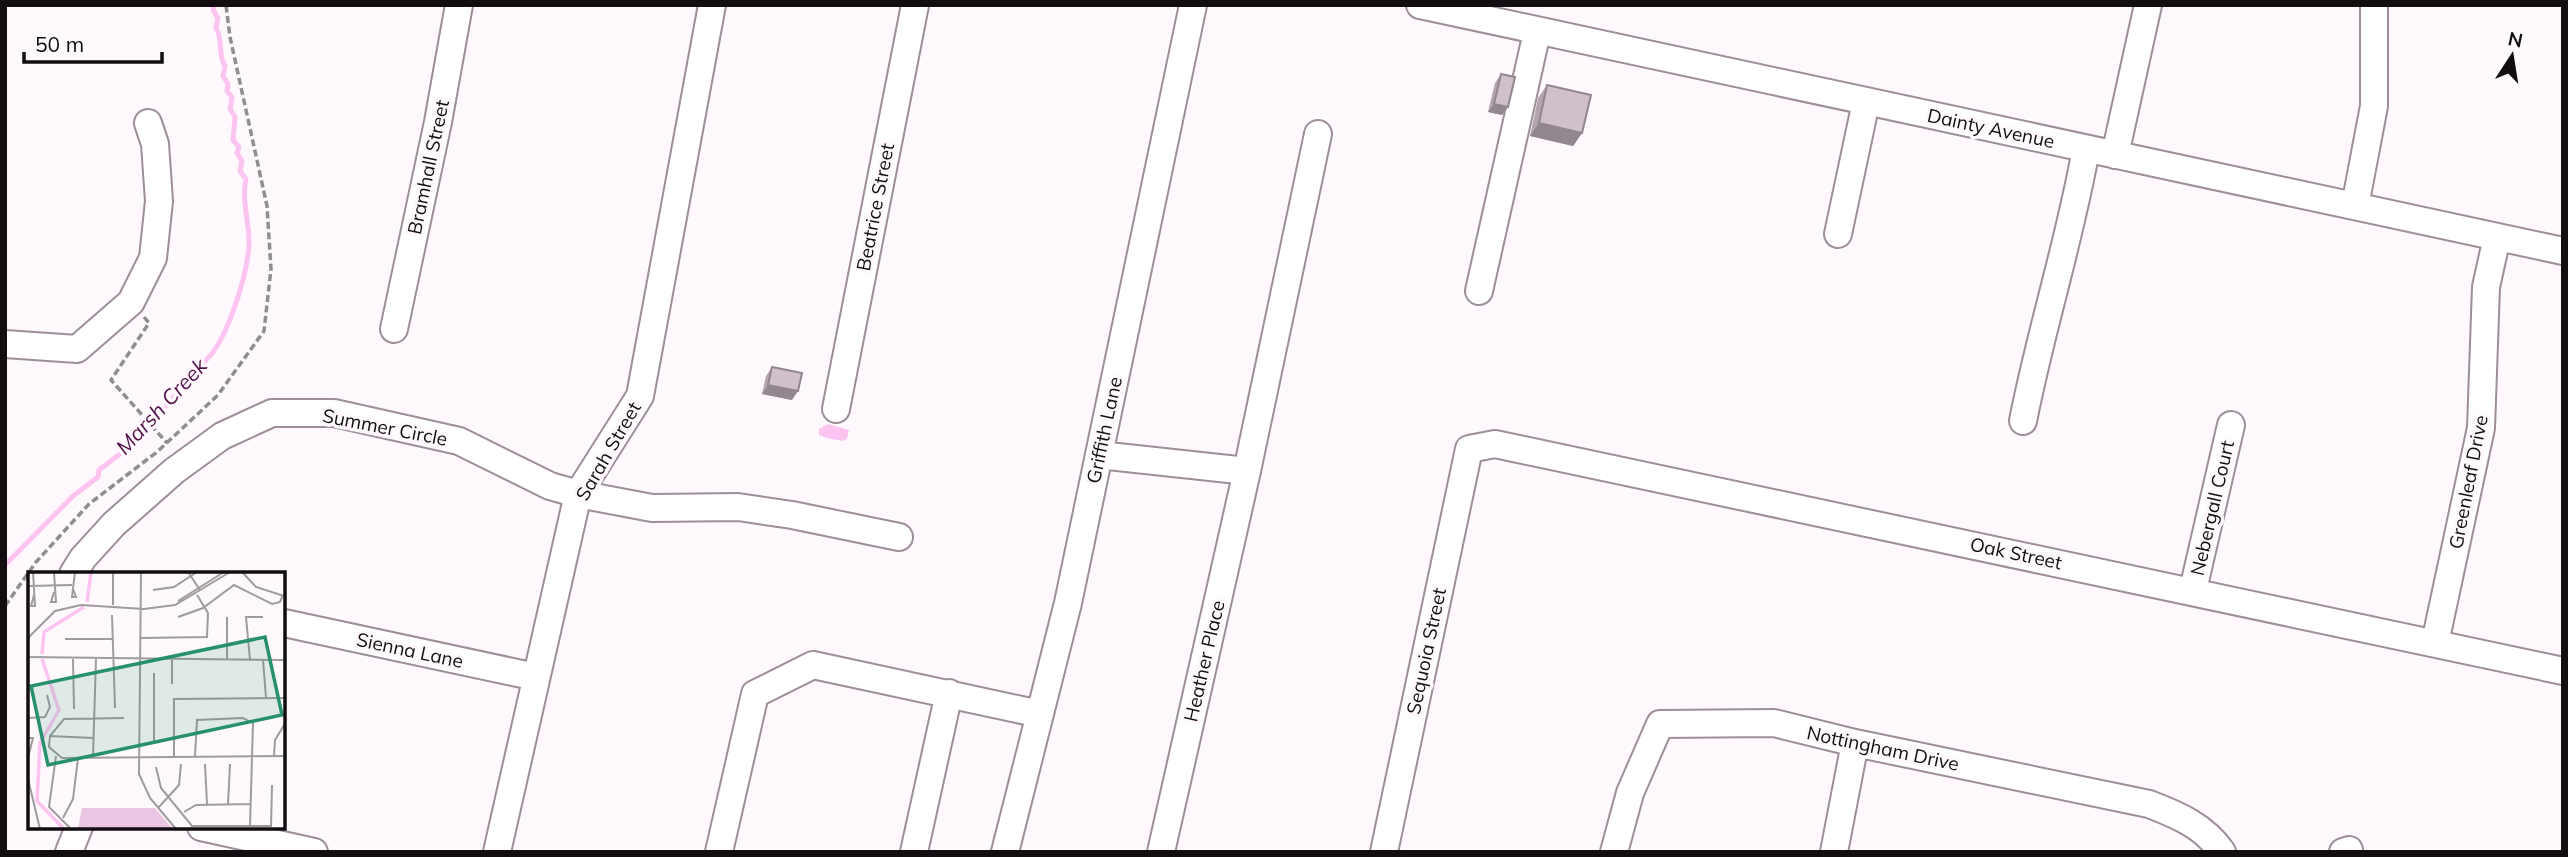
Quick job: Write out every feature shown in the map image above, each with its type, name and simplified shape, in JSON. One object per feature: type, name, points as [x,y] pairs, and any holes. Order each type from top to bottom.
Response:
[{"type":"street","name":"Bramhall Street","points":[[394,329],[438,122],[459,5]]},
{"type":"street","name":"Sarah Street","points":[[497,852],[578,494],[640,396],[712,5]]},
{"type":"street","name":"Beatrice Street","points":[[836,409],[915,5]]},
{"type":"street","name":"Griffith Lane","points":[[1005,852],[1068,603],[1193,5]]},
{"type":"street","name":"Dainty Avenue","points":[[1420,5],[2563,251]]},
{"type":"street","points":[[2115,155],[2148,5]]},
{"type":"street","points":[[2355,206],[2374,106],[2374,5]]},
{"type":"street","points":[[1479,291],[1537,32]]},
{"type":"street","points":[[1838,234],[1866,102]]},
{"type":"street","points":[[5,344],[77,349],[131,302],[153,258],[156,235],[159,201],[155,144],[148,123]]},
{"type":"street","name":"Heather Place","points":[[1161,852],[1247,471],[1318,134]]},
{"type":"street","points":[[2023,421],[2033,367],[2078,194],[2086,149]]},
{"type":"street","name":"Greenleaf Drive","points":[[2435,643],[2482,428],[2486,287],[2497,237]]},
{"type":"street","name":"Summer Circle","points":[[86,568],[114,524],[174,471],[222,436],[272,413],[334,413],[459,441],[550,486],[578,494],[652,508],[752,509],[899,537]]},
{"type":"street","name":"Nebergall Court","points":[[2193,590],[2231,425]]},
{"type":"street","name":"Oak Street","points":[[1469,449],[1495,444],[1536,452],[2563,671]]},
{"type":"street","name":"Sequoia Street","points":[[1384,852],[1469,449]]},
{"type":"street","points":[[1099,454],[1247,471]]},
{"type":"street","name":"Sienna Lane","points":[[285,623],[536,677]]},
{"type":"street","points":[[719,852],[755,694],[813,664],[1040,714]]},
{"type":"street","points":[[914,852],[949,693]]},
{"type":"street","name":"Nottingham Drive","points":[[1614,852],[1630,793],[1660,724],[1774,723],[1855,743],[2149,804],[2180,816],[2211,836],[2222,852]]},
{"type":"street","points":[[1834,852],[1855,743]]},
{"type":"street","points":[[69,852],[78,829]]},
{"type":"street","points":[[210,829],[314,852]]},
{"type":"path","points":[[29,572],[89,504],[167,443],[218,396],[264,331],[271,269],[267,206],[230,37],[226,5]]},
{"type":"path","points":[[131,302],[149,323],[111,380],[167,443]]},
{"type":"path","points":[[5,606],[28,573]]},
{"type":"shaded area","points":[[828,424],[849,430],[847,439],[842,441],[819,435],[819,429]]},
{"type":"building","points":[[1501,74],[1515,77],[1508,107],[1494,104]]},
{"type":"building","points":[[1547,85],[1591,95],[1582,133],[1539,123]]},
{"type":"building","points":[[772,367],[802,373],[798,391],[768,385]]},
{"type":"waterway","name":"Marsh Creek","points":[[5,565],[73,496],[98,477],[99,470],[120,454],[183,385],[200,371],[201,364],[219,343],[234,310],[249,245],[244,196],[246,179],[240,171],[242,161],[237,153],[239,147],[233,140],[235,117],[230,109],[232,97],[227,91],[228,84],[223,76],[225,66],[221,57],[220,38],[216,28],[218,18],[213,10],[214,5]]}]
